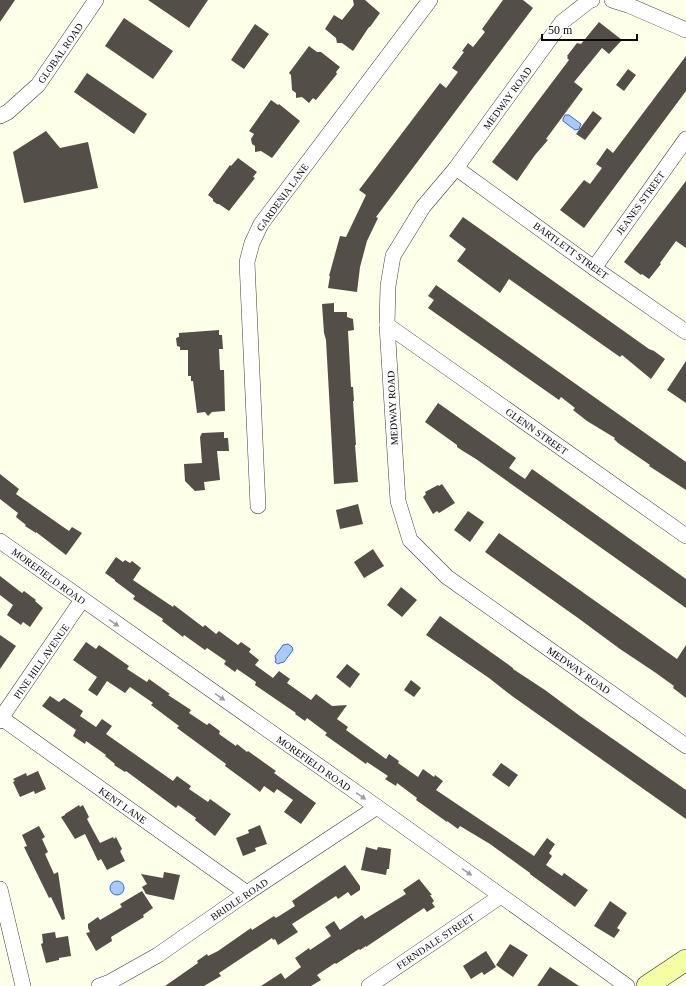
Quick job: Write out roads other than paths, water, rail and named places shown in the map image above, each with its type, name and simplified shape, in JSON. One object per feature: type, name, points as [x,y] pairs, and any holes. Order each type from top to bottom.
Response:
[{"type":"main road","points":[[647,986],[686,960]]},
{"type":"street","name":"GLOBAL ROAD","points":[[0,116],[8,112],[38,85],[96,0]]},
{"type":"street","name":"GARDENIA LANE","points":[[258,506],[247,262],[252,242],[261,224],[430,0]]},
{"type":"street","name":"MEDWAY ROAD","points":[[592,0],[589,0],[562,22],[456,168],[424,208],[394,256],[388,286],[387,326],[398,501],[410,540],[447,577],[685,743]]},
{"type":"street","points":[[612,0],[628,5],[686,30]]},
{"type":"street","name":"JEANES STREET","points":[[594,268],[686,139]]},
{"type":"street","name":"BARTLETT STREET","points":[[456,168],[594,268],[686,332]]},
{"type":"street","name":"GLENN STREET","points":[[387,326],[686,536]]},
{"type":"street","name":"MOREFIELD ROAD","points":[[0,541],[377,807],[627,986]]},
{"type":"street","name":"PINE HILL AVENUE","points":[[0,719],[82,600]]},
{"type":"street","name":"KENT LANE","points":[[0,719],[247,893]]},
{"type":"street","name":"BRIDLE ROAD","points":[[99,986],[110,982],[158,955],[247,893],[377,807]]},
{"type":"street","points":[[0,889],[23,986]]},
{"type":"street","name":"FERNDALE STREET","points":[[369,986],[501,896]]},
{"type":"water","points":[[565,115],[569,115],[581,124],[579,129],[575,130],[563,121]]},
{"type":"water","points":[[288,644],[293,650],[284,662],[278,664],[275,662],[275,656],[283,645]]},
{"type":"water","points":[[117,881],[122,883],[124,888],[122,893],[117,895],[112,893],[110,888],[112,883]]}]
